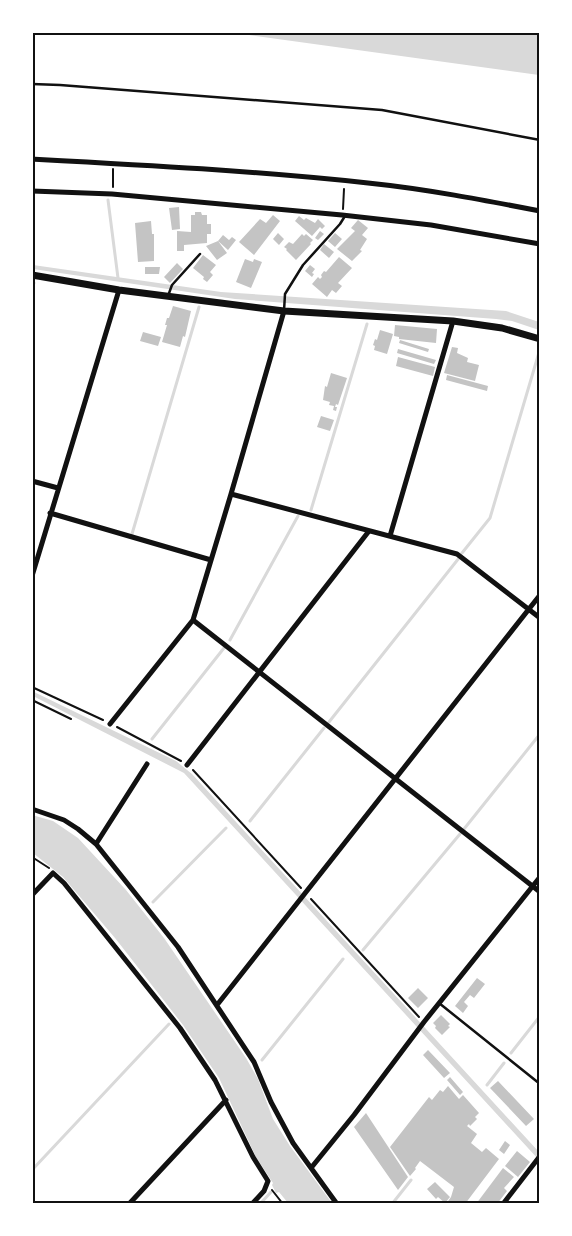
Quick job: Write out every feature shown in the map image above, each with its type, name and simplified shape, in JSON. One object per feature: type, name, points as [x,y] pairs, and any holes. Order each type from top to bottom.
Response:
[{"type":"street","points":[[32,159],[185,168],[345,181],[468,197],[540,211]]},
{"type":"street","points":[[32,191],[112,194],[343,215],[431,225],[540,244]]},
{"type":"street","points":[[32,275],[119,290],[169,293],[284,311],[453,321],[502,328],[540,339]]},
{"type":"street","points":[[32,576],[119,290]]},
{"type":"street","points":[[110,724],[193,620],[284,311]]},
{"type":"street","points":[[390,536],[453,321]]},
{"type":"street","points":[[32,481],[58,488]]},
{"type":"street","points":[[231,494],[457,554],[540,618]]},
{"type":"street","points":[[50,514],[211,560]]},
{"type":"street","points":[[187,765],[369,531]]},
{"type":"street","points":[[217,1005],[540,595]]},
{"type":"street","points":[[193,620],[540,892]]},
{"type":"street","points":[[96,844],[147,764]]},
{"type":"street","points":[[32,809],[64,820],[96,844],[178,947],[254,1062],[271,1102],[293,1143],[337,1204]]},
{"type":"street","points":[[32,894],[53,873],[64,883],[180,1028],[216,1080],[253,1157],[268,1181],[264,1191],[252,1204]]},
{"type":"street","points":[[311,1168],[540,877]]},
{"type":"street","points":[[129,1204],[226,1100]]},
{"type":"street","points":[[502,1204],[540,1156]]},
{"type":"lane","points":[[32,84],[382,110],[540,140]]},
{"type":"lane","points":[[284,311],[285,294],[303,265],[340,224],[343,215]]},
{"type":"lane","points":[[169,293],[172,285],[200,254]]},
{"type":"lane","points":[[439,1004],[540,1084]]},
{"type":"path","points":[[112,194],[114,164]]},
{"type":"path","points":[[343,215],[345,181]]},
{"type":"path","points":[[32,687],[110,724],[187,765],[424,1022]]},
{"type":"path","points":[[32,700],[71,718]]},
{"type":"path","points":[[32,857],[51,869],[53,873]]},
{"type":"path","points":[[268,1181],[283,1204]]},
{"type":"shaded area","points":[[235,33],[539,33],[539,75]]},
{"type":"shaded area","points":[[33,265],[221,292],[506,311],[539,322],[539,330],[512,321],[496,319],[235,299],[33,269]]},
{"type":"shaded area","points":[[32,691],[176,761],[192,774],[539,1152],[539,1160],[184,773],[33,696]]},
{"type":"shaded area","points":[[32,815],[53,821],[78,838],[126,890],[164,938],[246,1058],[258,1079],[273,1119],[290,1146],[332,1203],[288,1203],[279,1192],[276,1193],[272,1185],[273,1183],[256,1157],[219,1078],[183,1025],[115,938],[63,877],[33,853]]},
{"type":"building","points":[[179,207],[180,229],[172,230],[169,208]]},
{"type":"building","points":[[195,212],[207,215],[207,224],[211,224],[211,234],[207,234],[207,243],[184,245],[184,251],[177,251],[177,231],[191,232],[191,215],[195,215]]},
{"type":"building","points":[[273,215],[280,221],[254,255],[239,242],[260,219],[266,223]]},
{"type":"building","points":[[299,216],[304,220],[306,218],[315,223],[318,219],[325,226],[322,229],[320,227],[312,236],[295,221]]},
{"type":"building","points":[[358,220],[368,228],[362,235],[367,239],[360,250],[362,251],[352,261],[337,249],[355,231],[351,228]]},
{"type":"building","points":[[151,221],[152,234],[154,234],[154,261],[138,262],[135,223]]},
{"type":"building","points":[[320,231],[324,234],[318,240],[315,238]]},
{"type":"building","points":[[278,233],[284,239],[279,245],[273,239]]},
{"type":"building","points":[[335,233],[342,239],[335,247],[328,241]]},
{"type":"building","points":[[302,234],[304,236],[306,234],[313,240],[296,260],[284,247],[289,242],[293,244]]},
{"type":"building","points":[[223,235],[229,240],[232,237],[236,240],[228,250],[218,241]]},
{"type":"building","points":[[218,241],[227,253],[217,260],[206,246]]},
{"type":"building","points":[[324,244],[334,252],[329,258],[320,250]]},
{"type":"building","points":[[203,255],[216,265],[210,272],[213,275],[207,282],[193,268]]},
{"type":"building","points":[[339,257],[352,268],[338,283],[342,286],[336,293],[332,290],[327,297],[312,284],[318,277],[320,279],[322,277],[321,275],[324,271],[326,272]]},
{"type":"building","points":[[245,259],[253,262],[254,259],[262,262],[251,288],[236,282]]},
{"type":"building","points":[[177,263],[183,269],[170,283],[164,277]]},
{"type":"building","points":[[310,265],[315,269],[312,277],[305,271]]},
{"type":"building","points":[[145,267],[160,267],[159,274],[145,274]]},
{"type":"building","points":[[173,306],[191,311],[185,337],[183,336],[180,347],[162,342],[167,318],[169,318]]},
{"type":"building","points":[[395,325],[437,329],[436,343],[399,339],[399,337],[394,336]]},
{"type":"building","points":[[380,330],[393,334],[387,354],[374,350],[375,346],[373,345],[375,339],[377,340]]},
{"type":"building","points":[[143,332],[161,337],[158,346],[140,341]]},
{"type":"building","points":[[400,340],[429,349],[428,352],[399,343]]},
{"type":"building","points":[[452,347],[458,348],[457,353],[468,358],[467,362],[479,365],[475,381],[444,373]]},
{"type":"building","points":[[398,349],[436,360],[434,364],[397,353]]},
{"type":"building","points":[[398,357],[435,367],[433,376],[396,366]]},
{"type":"building","points":[[331,373],[347,378],[338,405],[336,404],[335,407],[337,407],[336,411],[333,410],[334,406],[329,405],[330,402],[323,400],[325,386],[327,387]]},
{"type":"building","points":[[447,375],[488,386],[487,391],[446,380]]},
{"type":"building","points":[[321,416],[334,420],[330,431],[317,427]]},
{"type":"building","points":[[477,978],[485,984],[474,998],[470,995],[464,1002],[468,1006],[463,1013],[455,1006]]},
{"type":"building","points":[[418,988],[428,998],[418,1008],[408,998]]},
{"type":"building","points":[[441,1015],[450,1024],[448,1026],[450,1027],[442,1035],[433,1023]]},
{"type":"building","points":[[428,1050],[450,1073],[444,1078],[423,1055]]},
{"type":"building","points":[[450,1077],[463,1092],[460,1095],[447,1080]]},
{"type":"building","points":[[498,1081],[534,1119],[526,1126],[490,1088]]},
{"type":"building","points":[[448,1086],[459,1099],[463,1095],[479,1113],[475,1117],[477,1119],[470,1126],[469,1124],[467,1126],[477,1134],[471,1143],[482,1152],[486,1148],[499,1159],[465,1204],[446,1204],[451,1197],[454,1187],[420,1161],[410,1176],[390,1147],[429,1097],[432,1100],[440,1090],[443,1092]]},
{"type":"building","points":[[366,1113],[408,1177],[398,1190],[354,1127]]},
{"type":"building","points":[[505,1141],[510,1145],[504,1154],[499,1150]]},
{"type":"building","points":[[517,1151],[530,1162],[518,1177],[505,1166]]},
{"type":"building","points":[[503,1168],[514,1177],[504,1188],[507,1191],[497,1204],[476,1204]]},
{"type":"building","points":[[435,1182],[450,1197],[445,1203],[438,1197],[436,1199],[427,1189]]},
{"type":"waterway","points":[[108,200],[118,278]]},
{"type":"waterway","points":[[32,287],[34,283]]},
{"type":"waterway","points":[[132,534],[199,307]]},
{"type":"waterway","points":[[311,510],[367,324]]},
{"type":"waterway","points":[[462,553],[490,518],[540,349]]},
{"type":"waterway","points":[[230,640],[298,516]]},
{"type":"waterway","points":[[329,722],[459,558]]},
{"type":"waterway","points":[[152,739],[224,648]]},
{"type":"waterway","points":[[250,821],[324,728]]},
{"type":"waterway","points":[[464,829],[540,734]]},
{"type":"waterway","points":[[153,902],[226,828]]},
{"type":"waterway","points":[[363,950],[460,834]]},
{"type":"waterway","points":[[262,1060],[343,959]]},
{"type":"waterway","points":[[511,1053],[540,1016]]},
{"type":"waterway","points":[[32,1170],[169,1024]]},
{"type":"waterway","points":[[487,1085],[504,1063]]},
{"type":"waterway","points":[[392,1204],[411,1180]]},
{"type":"waterway","points":[[260,1204],[271,1192]]}]
